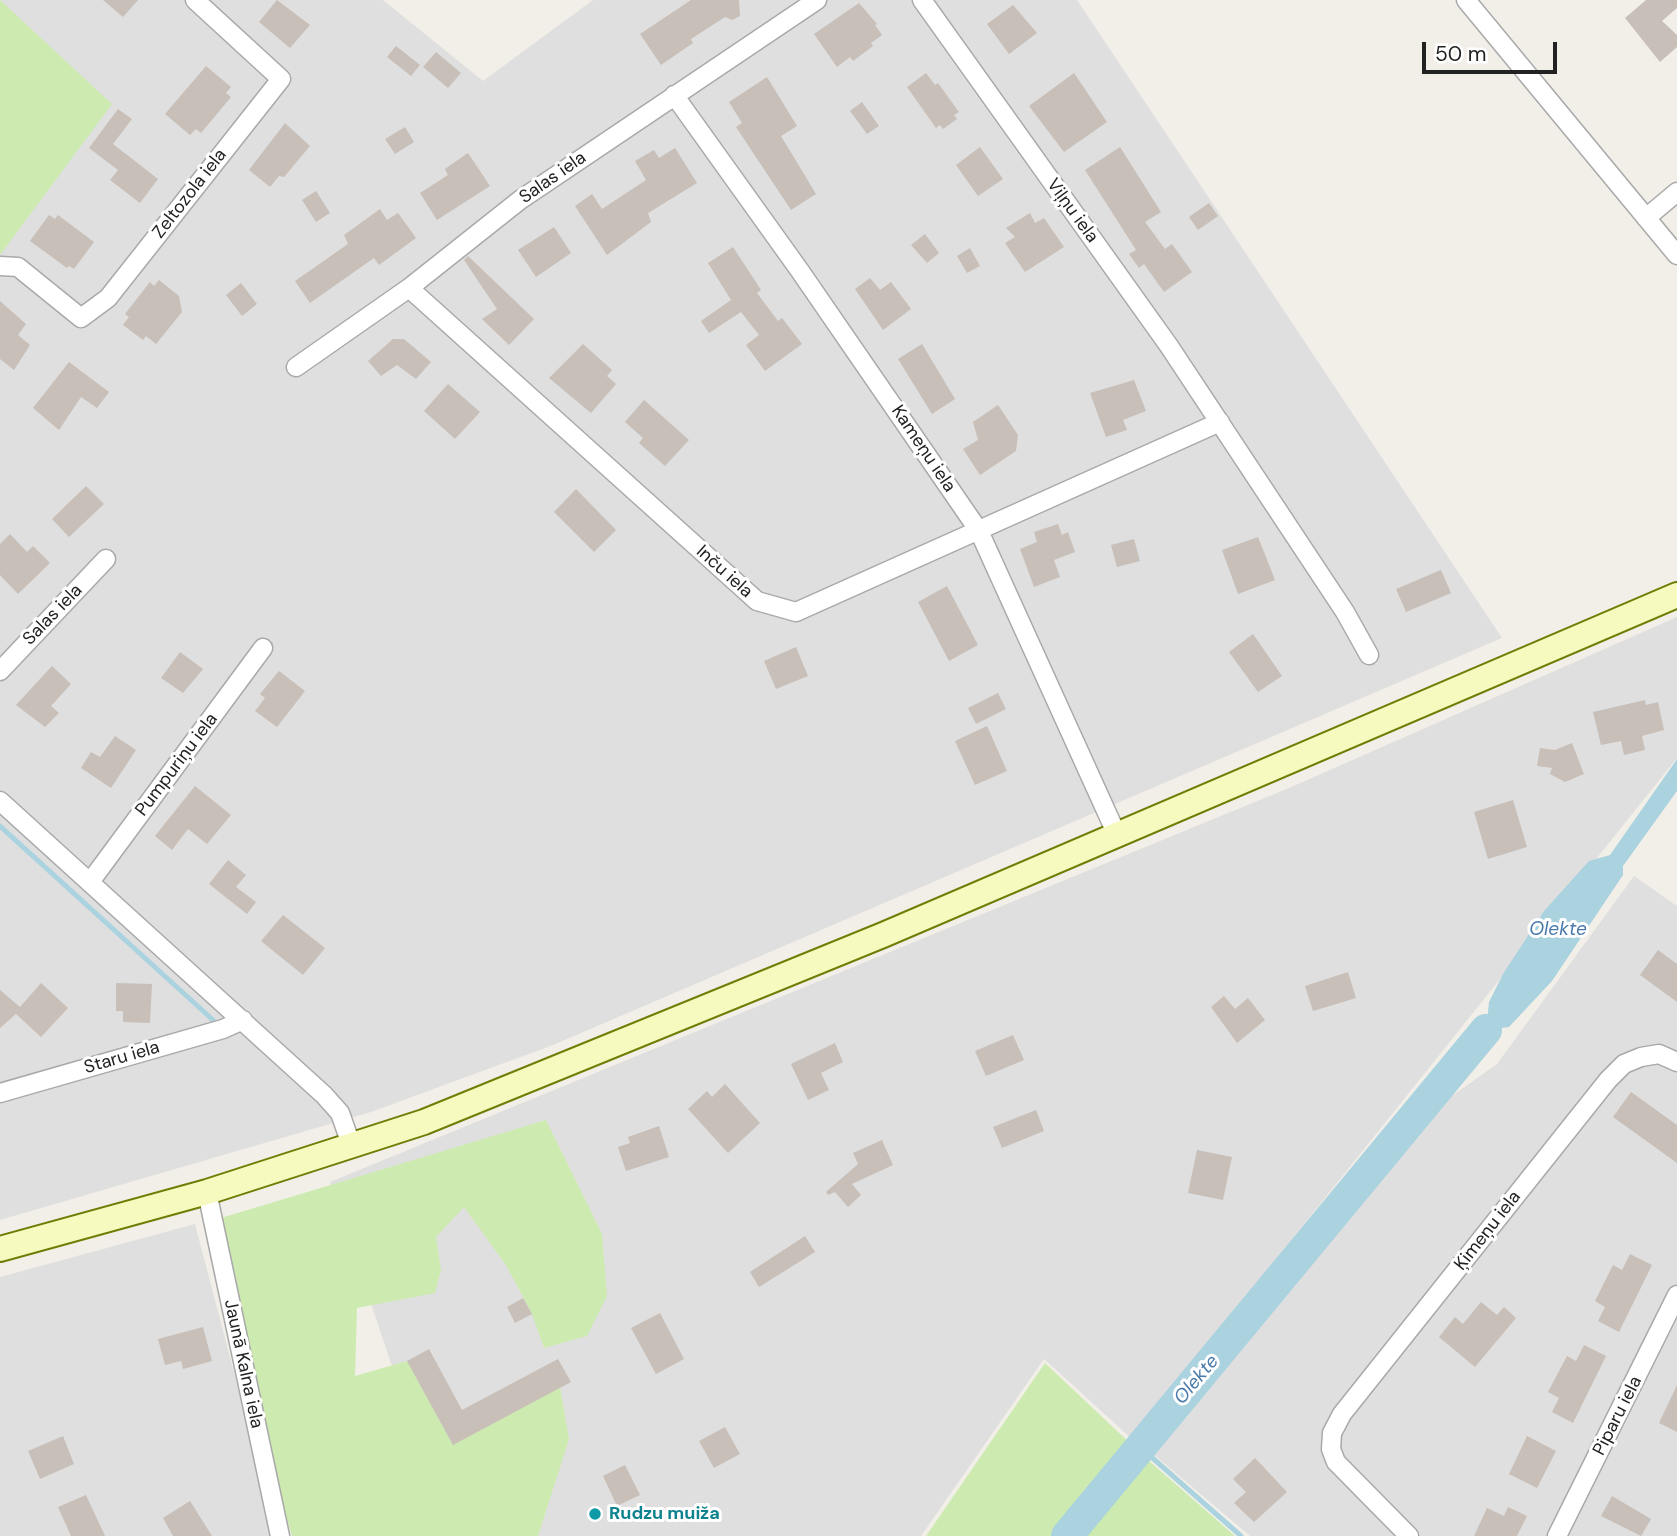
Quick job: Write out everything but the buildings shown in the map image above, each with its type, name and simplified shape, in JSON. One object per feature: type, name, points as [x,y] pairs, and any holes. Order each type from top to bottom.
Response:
[{"type":"main road","points":[[0,1249],[207,1192],[352,1147],[521,1084],[1117,835],[1677,595]]},
{"type":"street","name":"Zeltozola iela","points":[[0,266],[18,267],[81,317],[108,298],[281,79],[195,0]]},
{"type":"street","name":"Salas iela","points":[[296,367],[409,288],[520,200],[817,0]]},
{"type":"street","name":"Viļņu iela","points":[[922,0],[1220,422],[1369,655]]},
{"type":"street","points":[[1466,0],[1677,255]]},
{"type":"street","name":"Kameņu iela","points":[[674,95],[800,271],[979,531],[1117,835]]},
{"type":"street","points":[[1646,218],[1677,192]]},
{"type":"street","name":"Inču iela","points":[[409,288],[757,601],[796,612],[1220,422]]},
{"type":"street","name":"Salas iela","points":[[0,671],[106,559]]},
{"type":"street","name":"Pumpuriņu iela","points":[[90,882],[263,648]]},
{"type":"street","points":[[0,801],[243,1020],[340,1113],[352,1147]]},
{"type":"street","name":"Staru iela","points":[[0,1093],[223,1029],[243,1020]]},
{"type":"street","name":"Ķimeņu iela","points":[[1409,1536],[1344,1474],[1331,1449],[1332,1433],[1342,1415],[1623,1064],[1659,1054],[1677,1062]]},
{"type":"street","name":"Jaunā Kalna iela","points":[[207,1192],[277,1534]]},
{"type":"street","name":"Piparu iela","points":[[1557,1536],[1677,1295]]},
{"type":"shaded area","points":[[0,0],[383,0],[483,81],[593,0],[1077,0],[1502,638],[553,1045],[371,1112],[0,1220]]},
{"type":"shaded area","points":[[1677,617],[1677,758],[1132,1439],[1044,1359],[921,1536],[449,1536],[330,1182],[1289,788]]},
{"type":"shaded area","points":[[1634,876],[1677,906],[1677,1536],[1250,1536],[1145,1447],[1439,1105],[1497,1064]]},
{"type":"shaded area","points":[[195,1224],[277,1536],[0,1536],[0,1277]]},
{"type":"green space","points":[[0,0],[112,104],[0,255]]},
{"type":"green space","points":[[546,1120],[602,1234],[607,1296],[587,1336],[544,1348],[532,1314],[506,1265],[464,1207],[436,1237],[441,1270],[435,1293],[357,1308],[355,1376],[407,1361],[453,1445],[560,1387],[569,1439],[538,1536],[292,1536],[276,1485],[221,1218]]},
{"type":"green space","points":[[1045,1363],[1133,1446],[1060,1536],[926,1536]]},
{"type":"green space","points":[[1140,1453],[1235,1536],[1080,1536]]},
{"type":"water","name":"Olekte","points":[[1677,759],[1677,791],[1623,866],[1623,875],[1552,981],[1509,1027],[1486,1030],[1489,1002],[1503,974],[1544,911],[1589,861],[1610,855]]},
{"type":"waterway","points":[[0,826],[213,1020]]},
{"type":"waterway","name":"Olekte","points":[[1067,1536],[1486,1030]]},
{"type":"waterway","points":[[1140,1447],[1241,1536]]},
{"type":"place","name":"Rudzu muiža","points":[[595,1514]]}]
